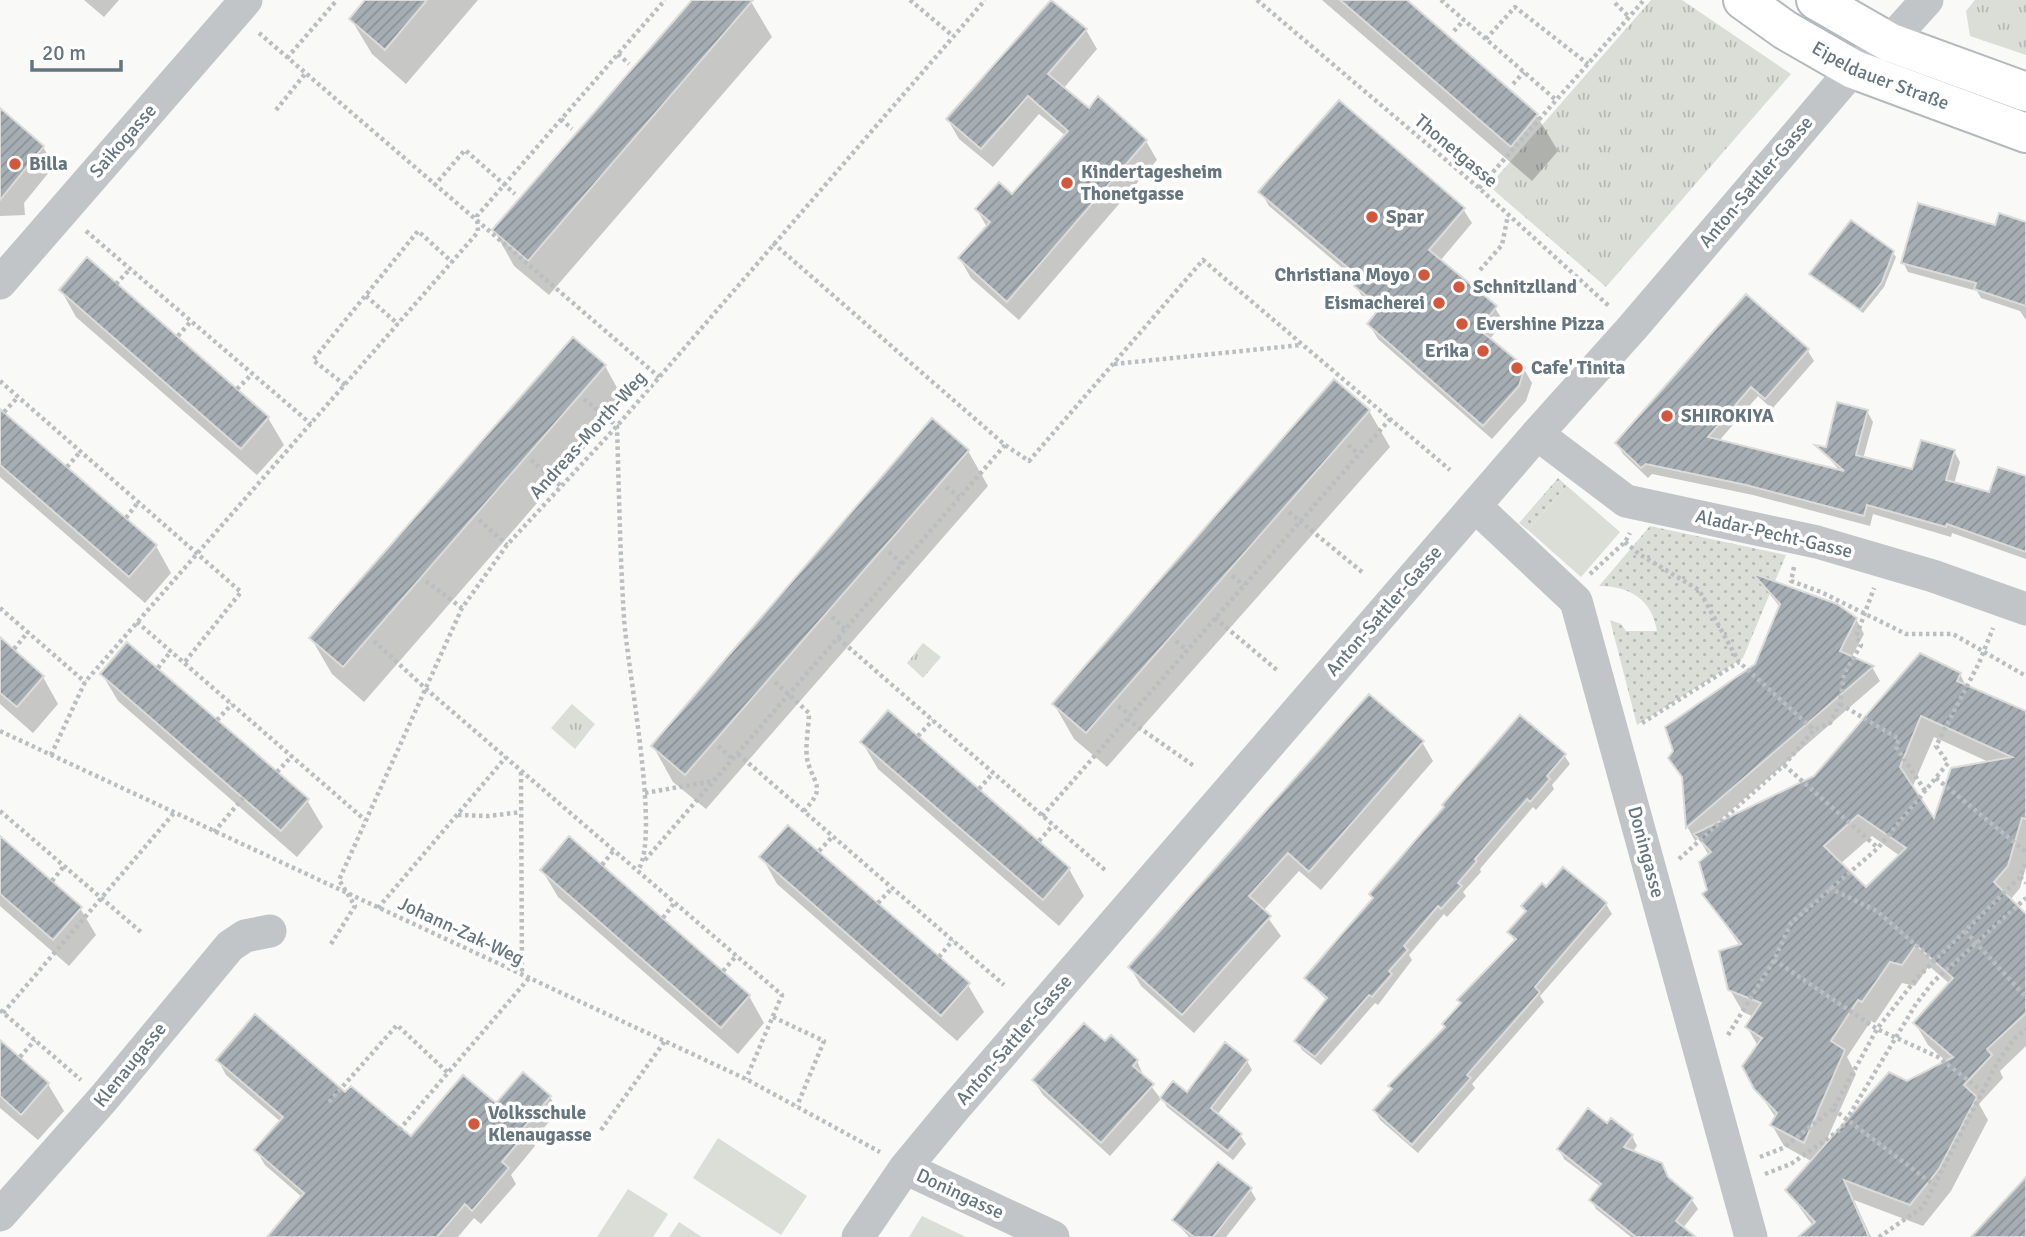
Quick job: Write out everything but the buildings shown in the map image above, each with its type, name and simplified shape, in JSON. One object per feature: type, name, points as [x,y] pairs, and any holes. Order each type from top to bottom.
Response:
[{"type":"main road","name":"Eipeldauer Straße","points":[[1743,0],[1785,30],[1853,69],[2026,134]]},
{"type":"main road","name":"Eipeldauer Straße","points":[[1816,0],[1889,42],[2026,92]]},
{"type":"street","name":"Anton-Sattler-Gasse","points":[[859,1237],[905,1168],[1537,434],[1633,327],[1853,69],[1889,42],[1927,0]]},
{"type":"street","name":"Saikogasse","points":[[0,283],[249,14]]},
{"type":"street","name":"Aladar-Pecht-Gasse","points":[[1537,434],[1626,501],[1817,541],[2015,605]]},
{"type":"street","name":"Doningasse","points":[[1475,506],[1576,601],[1751,1237]]},
{"type":"street","name":"Klenaugasse","points":[[0,1215],[103,1099],[230,946],[245,936],[270,931]]},
{"type":"street","name":"Doningasse","points":[[905,1168],[1053,1237]]},
{"type":"path","points":[[287,58],[337,0]]},
{"type":"path","points":[[51,755],[85,682],[478,232],[477,216],[665,0]]},
{"type":"path","points":[[910,0],[953,36]]},
{"type":"path","name":"Andreas-Morth-Weg","points":[[331,944],[355,906],[339,880],[462,608],[507,545],[617,426],[985,0]]},
{"type":"path","name":"Thonetgasse","points":[[1257,0],[1479,188],[1633,327]]},
{"type":"path","points":[[1441,0],[1556,100]]},
{"type":"path","points":[[1449,7],[1450,0]]},
{"type":"path","points":[[1479,188],[1644,0]]},
{"type":"path","points":[[1615,3],[1629,17]]},
{"type":"path","points":[[1486,39],[1515,8],[1588,64]]},
{"type":"path","points":[[249,14],[287,58],[305,74],[659,377]]},
{"type":"path","points":[[1454,31],[1464,20]]},
{"type":"path","points":[[618,54],[629,64]]},
{"type":"path","points":[[1513,84],[1524,72]]},
{"type":"path","points":[[276,110],[305,74]]},
{"type":"path","points":[[561,119],[572,129]]},
{"type":"path","points":[[434,186],[465,150],[515,194]]},
{"type":"path","points":[[1480,270],[1502,245],[1508,215]]},
{"type":"path","points":[[80,226],[311,425]]},
{"type":"path","points":[[345,385],[313,360],[418,232],[452,262]]},
{"type":"path","points":[[773,243],[1004,445],[1029,461],[1203,260],[1450,470]]},
{"type":"path","points":[[117,284],[130,269]]},
{"type":"path","points":[[366,296],[398,324]]},
{"type":"path","points":[[177,336],[191,321]]},
{"type":"path","points":[[1114,364],[1301,345]]},
{"type":"path","points":[[237,389],[252,374]]},
{"type":"path","points":[[0,381],[241,592],[184,663]]},
{"type":"path","points":[[4,412],[18,397]]},
{"type":"path","points":[[584,399],[617,426],[624,620],[645,793],[645,860]]},
{"type":"path","points":[[1042,816],[1390,419]]},
{"type":"path","points":[[638,870],[1004,445]]},
{"type":"path","points":[[1348,445],[1359,454]]},
{"type":"path","points":[[67,467],[81,451]]},
{"type":"path","points":[[531,460],[561,486]]},
{"type":"path","points":[[946,487],[959,497]]},
{"type":"path","points":[[126,518],[139,501]]},
{"type":"path","points":[[1289,512],[1362,572]]},
{"type":"path","points":[[479,520],[507,545]]},
{"type":"path","points":[[1588,577],[1625,542],[1630,531]]},
{"type":"path","points":[[1625,542],[1699,590],[1739,662],[1814,730]]},
{"type":"path","points":[[889,552],[902,564]]},
{"type":"path","points":[[1653,879],[1784,765],[1814,730],[1830,723],[1840,704],[1844,674],[1861,645],[1856,636],[1884,561]]},
{"type":"path","points":[[1795,562],[1791,581],[1865,612],[1906,634],[1953,634],[2026,676]]},
{"type":"path","points":[[1233,576],[1244,584]]},
{"type":"path","points":[[426,581],[462,608]]},
{"type":"path","points":[[1706,1072],[1774,960],[1791,923],[1878,848],[1948,763],[1936,746],[1984,651],[2015,605]]},
{"type":"path","points":[[0,608],[85,682]]},
{"type":"path","points":[[832,617],[845,629]]},
{"type":"path","points":[[1215,618],[1278,671]]},
{"type":"path","points":[[137,622],[365,820]]},
{"type":"path","points":[[14,649],[28,632]]},
{"type":"path","points":[[838,638],[1105,870]]},
{"type":"path","points":[[374,641],[782,995],[746,1079]]},
{"type":"path","points":[[1176,641],[1187,650]]},
{"type":"path","points":[[158,668],[171,652]]},
{"type":"path","points":[[1632,730],[1739,662]]},
{"type":"path","points":[[775,682],[809,713],[807,761],[818,782],[818,792],[804,811]]},
{"type":"path","points":[[218,720],[232,704]]},
{"type":"path","points":[[1840,704],[1899,739],[1896,747],[1926,792]]},
{"type":"path","points":[[1118,706],[1194,766]]},
{"type":"path","points":[[918,736],[933,720]]},
{"type":"path","name":"Johann-Zak-Weg","points":[[0,731],[746,1079],[871,1146],[905,1168]]},
{"type":"path","points":[[718,746],[733,760]]},
{"type":"path","points":[[738,754],[1004,985]]},
{"type":"path","points":[[277,772],[292,756]]},
{"type":"path","points":[[378,908],[506,757]]},
{"type":"path","points":[[1784,765],[1878,848]]},
{"type":"path","points":[[521,771],[522,975]]},
{"type":"path","points":[[979,789],[993,773]]},
{"type":"path","points":[[1937,778],[2026,852]]},
{"type":"path","points":[[645,793],[714,781]]},
{"type":"path","points":[[214,832],[243,798]]},
{"type":"path","points":[[457,815],[481,817],[522,812]]},
{"type":"path","points":[[103,1099],[2,1011],[174,813]]},
{"type":"path","points":[[1,814],[142,933]]},
{"type":"path","points":[[1039,841],[1053,825]]},
{"type":"path","points":[[819,852],[833,836]]},
{"type":"path","points":[[602,865],[614,850]]},
{"type":"path","points":[[1735,1174],[1783,1148],[1833,1109],[1877,1029],[1916,979],[2020,877],[2026,861]]},
{"type":"path","points":[[52,881],[64,866]]},
{"type":"path","points":[[2020,877],[2026,883]]},
{"type":"path","points":[[878,903],[892,888]]},
{"type":"path","points":[[1829,888],[1877,911],[1934,961]]},
{"type":"path","points":[[1735,1174],[1791,1164],[1848,1121],[1916,1004],[1933,982],[2026,898]]},
{"type":"path","points":[[663,918],[675,902]]},
{"type":"path","points":[[1965,930],[2026,997]]},
{"type":"path","points":[[939,957],[953,940]]},
{"type":"path","points":[[723,971],[737,955]]},
{"type":"path","points":[[1774,960],[1895,1040],[1938,1056],[1983,1091]]},
{"type":"path","points":[[399,1130],[529,978]]},
{"type":"path","points":[[773,1017],[824,1041],[797,1106]]},
{"type":"path","points":[[329,1102],[397,1025],[448,1073]]},
{"type":"path","points":[[1879,1237],[1923,1207],[1998,1061],[2015,1038],[2026,1029]]},
{"type":"path","points":[[20,1057],[35,1040]]},
{"type":"path","points":[[601,1129],[665,1041]]},
{"type":"path","points":[[1833,1109],[1934,1185]]},
{"type":"green space","points":[[1651,0],[1682,0],[1791,74],[1606,287],[1489,186]]},
{"type":"green space","points":[[1975,0],[2026,0],[2026,55],[1970,36],[1966,11]]},
{"type":"green space","points":[[1558,478],[1567,486],[1528,530],[1519,523]]},
{"type":"green space","points":[[1567,486],[1620,532],[1581,577],[1528,530]]},
{"type":"green space","points":[[1650,526],[1786,555],[1743,658],[1637,725],[1610,620],[1621,624],[1626,631],[1657,631],[1654,620],[1650,610],[1637,596],[1620,589],[1599,586]]},
{"type":"green space","points":[[923,643],[941,657],[923,678],[907,663]]},
{"type":"green space","points":[[572,704],[595,724],[575,749],[551,728]]},
{"type":"green space","points":[[718,1138],[807,1196],[781,1235],[693,1178]]},
{"type":"green space","points":[[628,1189],[668,1214],[653,1237],[597,1237]]},
{"type":"green space","points":[[922,1216],[966,1237],[909,1237]]},
{"type":"green space","points":[[679,1222],[702,1237],[669,1237]]},
{"type":"place","name":"Billa","points":[[15,164]]},
{"type":"place","name":"Kindertagesheim Thonetgasse","points":[[1067,183]]},
{"type":"place","name":"Spar","points":[[1372,217]]},
{"type":"place","name":"Christiana Moyo","points":[[1424,275]]},
{"type":"place","name":"Schnitzlland","points":[[1459,287]]},
{"type":"place","name":"Eismacherei","points":[[1439,303]]},
{"type":"place","name":"Evershine Pizza","points":[[1462,324]]},
{"type":"place","name":"Erika","points":[[1483,351]]},
{"type":"place","name":"Cafe' Tinita","points":[[1517,368]]},
{"type":"place","name":"SHIROKIYA","points":[[1667,416]]},
{"type":"place","name":"Volksschule Klenaugasse","points":[[474,1124]]}]
